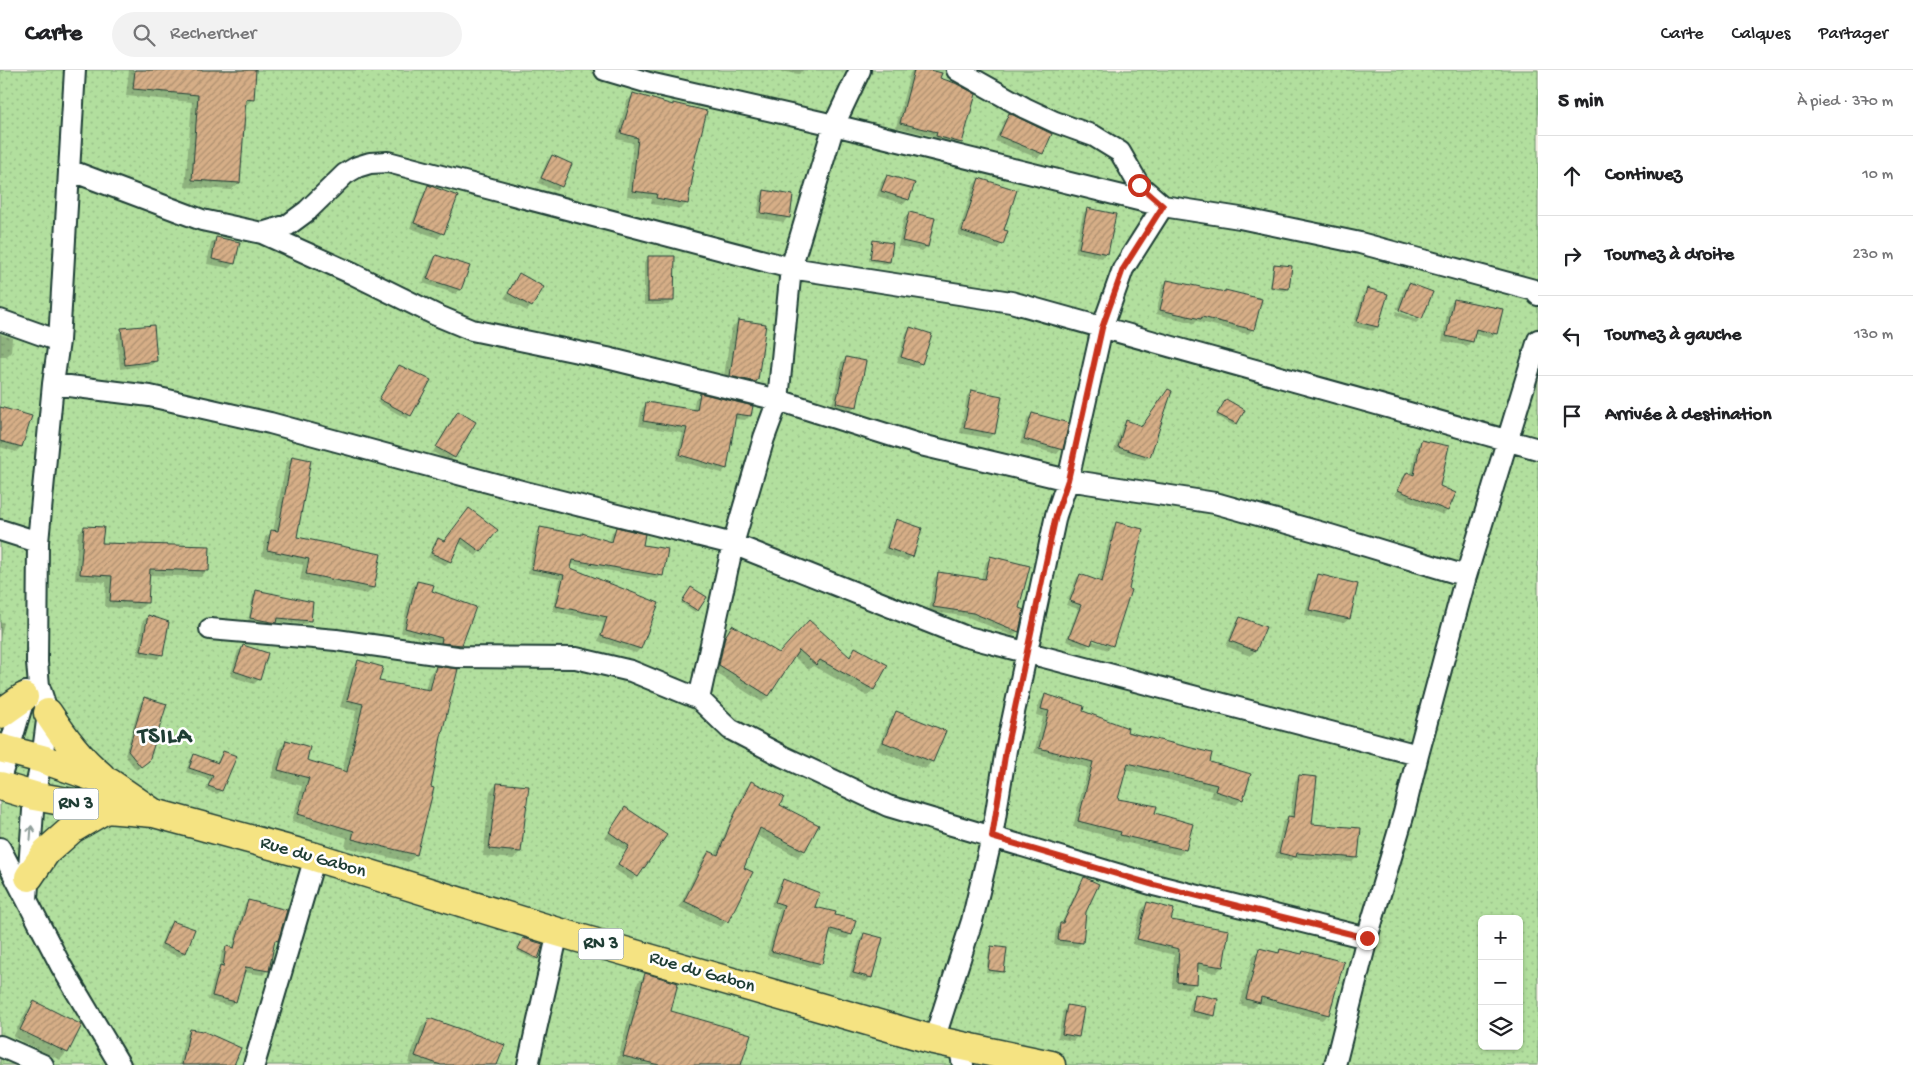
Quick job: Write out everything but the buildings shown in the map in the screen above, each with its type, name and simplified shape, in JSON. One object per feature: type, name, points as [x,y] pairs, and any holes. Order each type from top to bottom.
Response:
[{"type":"highway","points":[[0,714],[24,697]]},
{"type":"highway","points":[[28,888],[46,852],[108,796],[85,763],[67,742],[48,713]]},
{"type":"highway","name":"Rue du Gabon","points":[[5,749],[42,759],[108,796],[154,813],[315,857],[952,1050],[1046,1064]]},
{"type":"highway","name":"Rue du Gabon","points":[[0,786],[34,796],[108,796]]},
{"type":"street","points":[[28,888],[34,796],[42,759],[48,713],[39,686],[37,662],[38,542],[59,341],[75,70]]},
{"type":"street","points":[[604,70],[649,83],[834,125],[1163,206],[1240,218],[1360,243],[1534,290],[1538,295]]},
{"type":"street","points":[[699,699],[733,544],[764,438],[778,400],[791,268],[834,125],[860,70]]},
{"type":"street","points":[[957,70],[1025,108],[1055,122],[1094,136],[1120,152],[1139,185],[1163,206]]},
{"type":"street","points":[[262,233],[288,225],[307,211],[344,174],[370,163],[388,162],[791,268],[1011,302],[1538,449]]},
{"type":"street","points":[[68,170],[202,220],[262,233],[472,330],[607,358],[778,400],[921,444],[1068,480],[1215,503],[1466,576]]},
{"type":"street","points":[[952,1050],[972,921],[992,837],[1006,750],[1056,515],[1068,480],[1102,328],[1123,269],[1163,206]]},
{"type":"street","points":[[0,320],[59,341]]},
{"type":"street","points":[[1335,1065],[1367,938],[1404,813],[1466,576],[1538,340]]},
{"type":"street","points":[[53,384],[150,396],[270,423],[525,492],[733,544],[964,636],[1418,755]]},
{"type":"street","points":[[0,530],[38,542]]},
{"type":"street","points":[[210,629],[336,640],[457,657],[576,658],[630,671],[699,699],[730,729],[888,806],[1154,885],[1367,938]]},
{"type":"street","points":[[0,779],[5,749],[37,662]]},
{"type":"street","points":[[0,848],[5,861],[28,888],[61,966],[120,1065]]},
{"type":"street","points":[[254,1065],[315,857]]},
{"type":"street","points":[[528,1065],[558,932]]},
{"type":"street","points":[[0,1046],[43,1065]]},
{"type":"green space","points":[[0,70],[1538,70],[1538,1065],[0,1065]]},
{"type":"district","name":"TSILA","points":[[165,737]]},
{"type":"route","points":[[1139,185],[1163,206],[1123,269],[1102,328],[1068,480],[1056,515],[1006,750],[992,837],[1154,885],[1367,938]]}]
